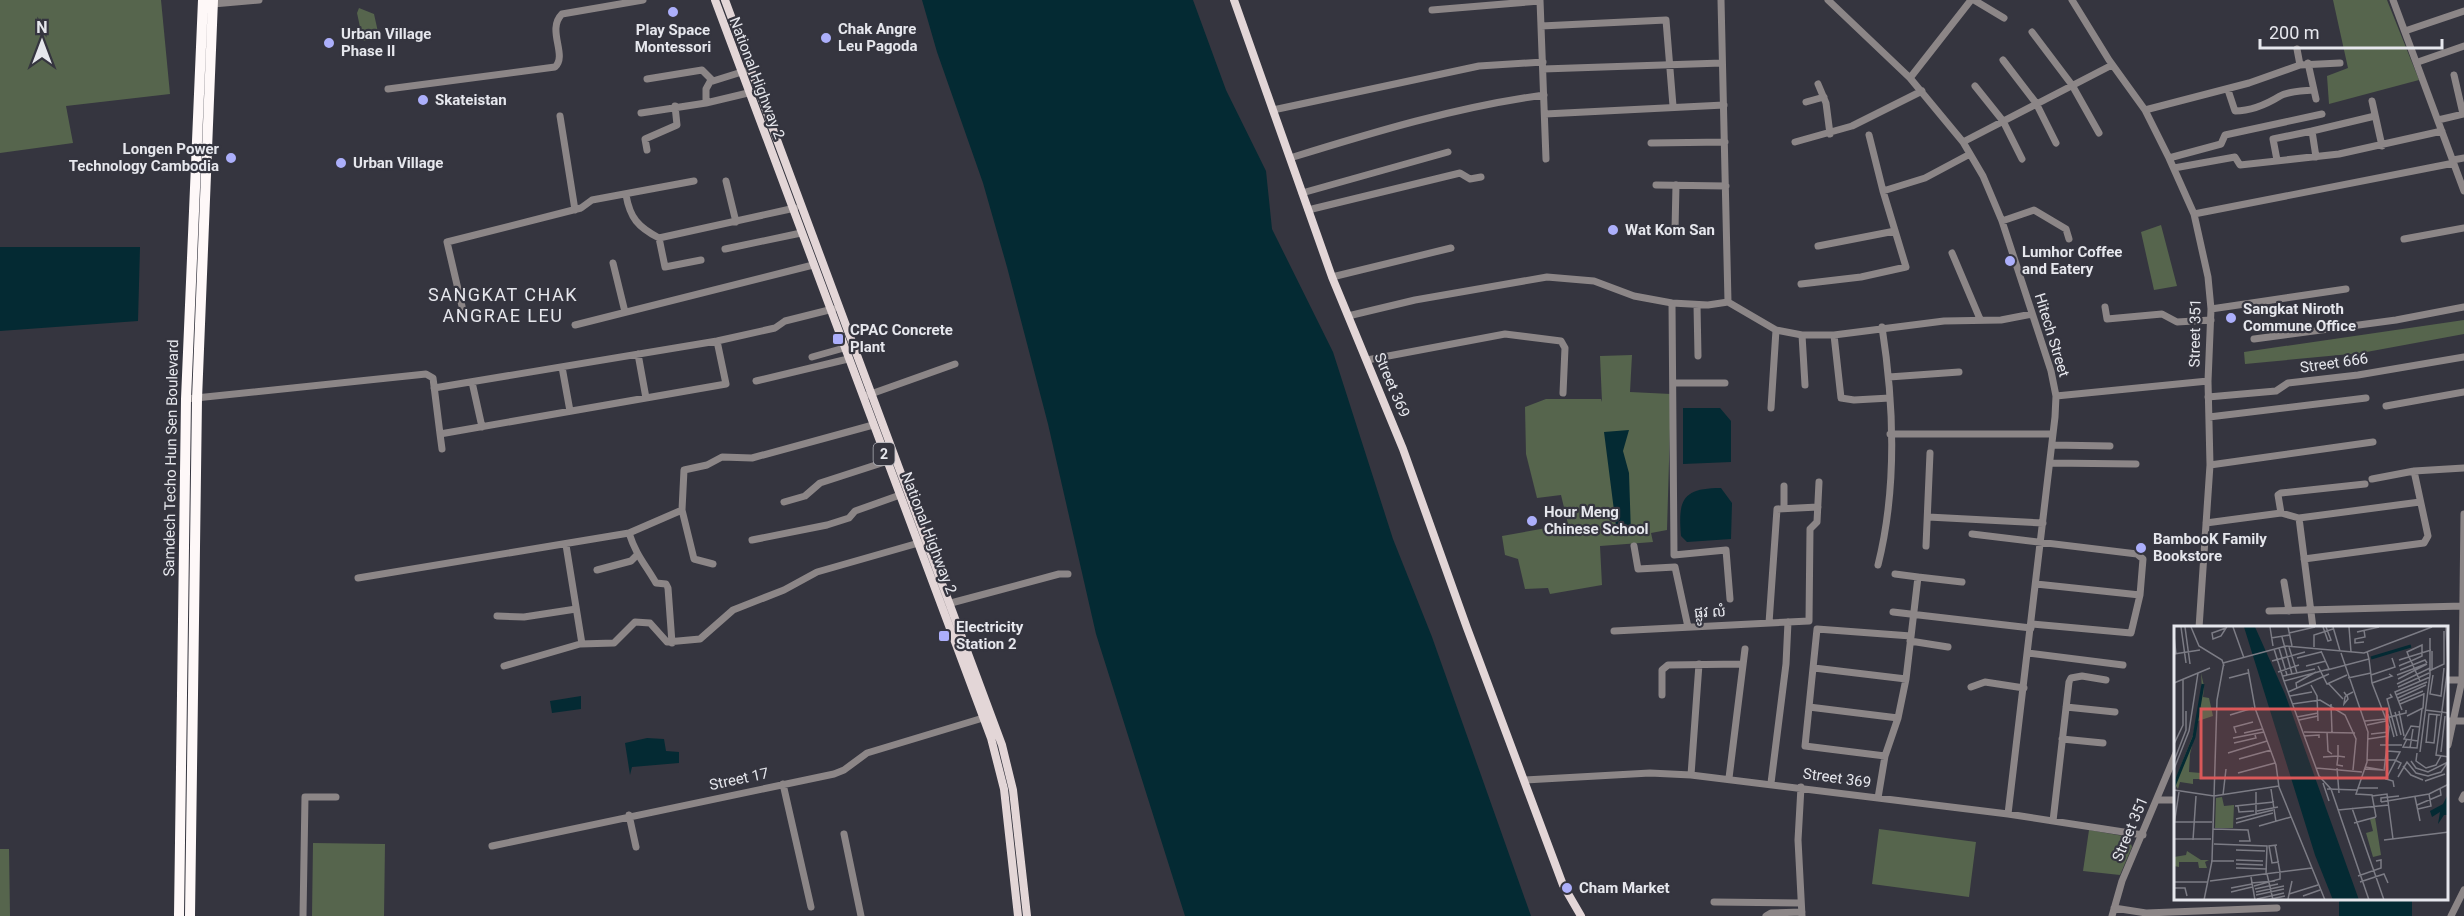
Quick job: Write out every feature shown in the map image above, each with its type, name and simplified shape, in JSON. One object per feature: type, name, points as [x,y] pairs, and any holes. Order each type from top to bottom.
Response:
[{"type":"highway","name":"Samdech Techo Hun Sen Boulevard","points":[[179,916],[191,399],[210,1]]},
{"type":"highway","name":"Samdech Techo Hun Sen Boulevard","points":[[190,916],[191,399]]},
{"type":"main road","name":"National Highway 2","points":[[715,0],[746,71],[748,93],[796,207],[801,233],[813,265],[834,308],[848,359],[896,458],[922,542],[1009,767],[1027,916]]},
{"type":"main road","name":"National Highway 2","points":[[724,0],[746,71],[867,395],[873,425],[900,495],[951,603],[984,707],[984,718],[1004,789],[1018,916]]},
{"type":"main road","name":"Street 369","points":[[1234,0],[1332,277],[1403,449],[1563,885],[1581,916]]},
{"type":"street","points":[[210,1],[259,0]]},
{"type":"street","points":[[388,89],[555,67],[559,59],[555,26],[562,14],[644,0]]},
{"type":"street","points":[[1721,0],[1728,302]]},
{"type":"street","name":"Hitech Street","points":[[1828,0],[1922,91],[1963,142],[1983,176],[2002,221],[2056,396],[2008,814]]},
{"type":"street","points":[[1910,78],[1972,0],[2004,18]]},
{"type":"street","name":"Street 351","points":[[2073,0],[2111,63],[2145,110],[2174,168],[2194,214],[2208,277],[2211,309],[2208,381],[2210,465],[2199,626]]},
{"type":"street","points":[[2393,0],[2418,62],[2464,191]]},
{"type":"street","points":[[1432,9],[1540,1],[1546,159]]},
{"type":"street","points":[[2405,31],[2464,10]]},
{"type":"street","points":[[1541,26],[1666,20],[1672,105]]},
{"type":"street","points":[[2032,32],[2072,85],[2099,133]]},
{"type":"street","points":[[2418,62],[2464,46]]},
{"type":"street","points":[[2297,49],[2316,99]]},
{"type":"street","points":[[2003,60],[2036,103],[2056,143]]},
{"type":"street","points":[[1273,110],[1479,66],[1670,66],[1722,63]]},
{"type":"street","points":[[1963,142],[2111,63]]},
{"type":"street","points":[[2145,110],[2228,90],[2304,64],[2340,63]]},
{"type":"street","points":[[647,80],[702,70],[711,80]]},
{"type":"street","points":[[706,103],[706,89],[711,80],[746,71]]},
{"type":"street","points":[[2438,120],[2464,114],[2454,75]]},
{"type":"street","points":[[1818,84],[1824,97],[1830,134]]},
{"type":"street","points":[[1975,86],[2003,121],[2022,159]]},
{"type":"street","points":[[2228,90],[2235,111],[2271,102],[2281,96],[2313,90]]},
{"type":"street","points":[[1795,142],[1830,134],[1868,119],[1922,91]]},
{"type":"street","points":[[640,113],[706,103],[748,93]]},
{"type":"street","points":[[1290,158],[1425,117],[1498,101],[1544,95]]},
{"type":"street","points":[[1806,102],[1824,97]]},
{"type":"street","points":[[2372,101],[2382,146]]},
{"type":"street","points":[[1545,114],[1672,105],[1724,105]]},
{"type":"street","points":[[647,150],[645,139],[677,125],[675,106]]},
{"type":"street","points":[[2169,158],[2222,144],[2225,135],[2322,114]]},
{"type":"street","points":[[560,116],[575,210]]},
{"type":"street","points":[[2277,160],[2273,139],[2375,116]]},
{"type":"street","points":[[2312,131],[2316,157]]},
{"type":"street","points":[[2174,168],[2235,157],[2240,165],[2316,157],[2382,146],[2442,131]]},
{"type":"street","points":[[1801,285],[1861,277],[1906,267],[1869,135]]},
{"type":"street","points":[[1651,143],[1725,142]]},
{"type":"street","points":[[1302,193],[1448,152]]},
{"type":"street","points":[[1883,191],[1935,174],[1970,154]]},
{"type":"street","points":[[2194,214],[2464,158]]},
{"type":"street","points":[[1308,210],[1460,174],[1470,179],[1481,177]]},
{"type":"street","points":[[465,319],[447,242],[575,210],[592,200],[694,181]]},
{"type":"street","points":[[726,181],[736,222]]},
{"type":"street","points":[[1656,185],[1726,186]]},
{"type":"street","points":[[1674,230],[1676,185]]},
{"type":"street","points":[[626,195],[633,220],[642,230],[658,238],[796,207]]},
{"type":"street","points":[[2002,221],[2034,210],[2066,230],[2069,239]]},
{"type":"street","points":[[2404,239],[2464,228]]},
{"type":"street","points":[[1818,246],[1895,231]]},
{"type":"street","points":[[725,249],[801,233]]},
{"type":"street","points":[[658,238],[665,267],[701,260]]},
{"type":"street","points":[[1332,277],[1451,248]]},
{"type":"street","points":[[1952,253],[1980,319]]},
{"type":"street","points":[[613,263],[625,312]]},
{"type":"street","points":[[575,325],[813,265]]},
{"type":"street","points":[[1348,316],[1415,300],[1547,277],[1594,281],[1634,296],[1672,303],[1697,305],[1728,302],[1776,330],[1802,335],[1834,335],[1882,327],[1980,319],[2001,320],[2032,314]]},
{"type":"street","points":[[2211,309],[2346,289]]},
{"type":"street","points":[[1672,303],[1674,555],[1688,627]]},
{"type":"street","points":[[1697,305],[1698,356]]},
{"type":"street","points":[[2105,307],[2107,319],[2162,314],[2177,322],[2211,320]]},
{"type":"street","points":[[2254,339],[2396,320],[2464,307]]},
{"type":"street","points":[[434,388],[717,341],[775,328],[785,321],[834,308]]},
{"type":"street","points":[[1878,565],[1888,526],[1890,434],[1889,377],[1882,327]]},
{"type":"street","points":[[1771,408],[1776,330]]},
{"type":"street","points":[[1367,360],[1504,334],[1541,338],[1565,344],[1563,393]]},
{"type":"street","points":[[1802,335],[1805,385]]},
{"type":"street","points":[[1834,335],[1841,398],[1854,400],[1890,398]]},
{"type":"street","points":[[440,434],[726,384],[717,341]]},
{"type":"street","points":[[812,357],[844,348]]},
{"type":"street","points":[[638,354],[646,398]]},
{"type":"street","name":"Street 666","points":[[2208,397],[2276,391],[2288,384],[2464,357]]},
{"type":"street","points":[[756,381],[848,359]]},
{"type":"street","points":[[867,395],[955,364]]},
{"type":"street","points":[[562,367],[570,411]]},
{"type":"street","points":[[1889,377],[1959,372]]},
{"type":"street","points":[[191,399],[426,374],[433,378],[442,449]]},
{"type":"street","points":[[2056,396],[2208,381]]},
{"type":"street","points":[[472,382],[482,427]]},
{"type":"street","points":[[1673,384],[1725,383]]},
{"type":"street","points":[[2386,406],[2464,392]]},
{"type":"street","points":[[2209,417],[2366,398]]},
{"type":"street","points":[[713,564],[694,559],[682,510],[684,470],[722,457],[752,458],[873,425]]},
{"type":"street","points":[[1890,434],[2053,434]]},
{"type":"street","points":[[2210,465],[2373,442]]},
{"type":"street","points":[[2052,445],[2110,446]]},
{"type":"street","points":[[1926,546],[1930,453]]},
{"type":"street","points":[[784,502],[805,496],[820,483],[896,458]]},
{"type":"street","points":[[2050,463],[2136,464]]},
{"type":"street","points":[[2372,479],[2414,471],[2464,468]]},
{"type":"street","points":[[2304,559],[2424,543],[2427,536],[2414,471]]},
{"type":"street","points":[[1769,623],[1774,525],[1777,508],[1818,507],[1819,482]]},
{"type":"street","points":[[2281,513],[2278,495],[2281,493],[2365,484]]},
{"type":"street","points":[[1784,507],[1785,486]]},
{"type":"street","points":[[752,540],[827,525],[849,518],[855,511],[900,495]]},
{"type":"street","points":[[2206,523],[2281,513],[2299,518],[2420,502]]},
{"type":"street","name":"ផ្លូវ លំ","points":[[1614,631],[1809,621],[1810,529],[1817,522],[1818,507]]},
{"type":"street","points":[[358,579],[629,533],[682,510]]},
{"type":"street","points":[[2449,738],[2451,721],[2463,680],[2464,514]]},
{"type":"street","points":[[1928,517],[2043,523]]},
{"type":"street","points":[[2299,518],[2313,626]]},
{"type":"street","points":[[629,533],[636,556],[648,568],[656,583],[666,584],[668,588],[672,643]]},
{"type":"street","points":[[1893,612],[2129,634],[2133,630],[2140,595],[2143,559],[2141,556],[1972,534]]},
{"type":"street","points":[[504,666],[582,644],[614,643],[635,622],[650,623],[667,642],[700,639],[733,610],[799,584],[817,572],[922,542]]},
{"type":"street","points":[[566,545],[582,644]]},
{"type":"street","points":[[1634,546],[1638,569],[1676,567]]},
{"type":"street","points":[[1674,555],[1726,550],[1730,599]]},
{"type":"street","points":[[597,570],[631,561],[636,556]]},
{"type":"street","points":[[951,603],[1059,574],[1068,574]]},
{"type":"street","points":[[1895,574],[1962,582]]},
{"type":"street","points":[[1878,798],[1885,756],[1898,718],[1906,679],[1918,577]]},
{"type":"street","points":[[2284,582],[2289,610]]},
{"type":"street","points":[[2036,584],[2140,595]]},
{"type":"street","points":[[2269,611],[2463,606]]},
{"type":"street","points":[[497,616],[524,617],[576,609]]},
{"type":"street","points":[[1771,783],[1786,664],[1788,622]]},
{"type":"street","points":[[1885,756],[1805,746],[1817,629],[1911,639],[1948,647]]},
{"type":"street","points":[[1729,778],[1745,649]]},
{"type":"street","points":[[2028,653],[2123,665]]},
{"type":"street","points":[[1691,775],[1699,664]]},
{"type":"street","points":[[1662,695],[1664,667],[1742,664]]},
{"type":"street","points":[[1814,668],[1906,679]]},
{"type":"street","points":[[2053,821],[2066,707],[2072,678],[2082,676],[2106,680]]},
{"type":"street","points":[[1971,687],[1985,682],[2024,688]]},
{"type":"street","points":[[1809,707],[1898,718]]},
{"type":"street","points":[[2066,707],[2115,712]]},
{"type":"street","name":"Street 17","points":[[492,846],[574,830],[629,815],[840,772],[867,753],[984,718]]},
{"type":"street","points":[[2451,721],[2464,721]]},
{"type":"street","points":[[2062,739],[2103,743]]},
{"type":"street","name":"Street 351","points":[[2113,912],[2122,881],[2174,762]]},
{"type":"street","name":"Street 369","points":[[1525,780],[1639,773],[1729,778],[2008,814],[2143,835]]},
{"type":"street","points":[[783,784],[811,907]]},
{"type":"street","points":[[1766,916],[1771,913],[1802,914],[1798,840],[1801,788]]},
{"type":"street","points":[[303,916],[305,797],[336,798]]},
{"type":"street","points":[[2158,800],[2174,800]]},
{"type":"street","points":[[629,815],[636,847]]},
{"type":"street","points":[[844,834],[861,916]]},
{"type":"street","points":[[2451,916],[2464,890]]},
{"type":"street","points":[[1714,902],[1800,903]]},
{"type":"street","points":[[2113,912],[2146,913],[2277,908]]},
{"type":"green space","points":[[0,0],[161,0],[170,94],[66,106],[73,143],[0,153]]},
{"type":"green space","points":[[2333,0],[2387,0],[2419,80],[2329,104],[2327,76],[2348,68]]},
{"type":"green space","points":[[359,8],[374,14],[378,32],[376,38],[363,41],[357,13]]},
{"type":"green space","points":[[2161,225],[2177,286],[2154,290],[2141,232]]},
{"type":"green space","points":[[2464,320],[2464,334],[2361,353],[2245,364],[2244,352]]},
{"type":"green space","points":[[1632,355],[1630,392],[1671,394],[1667,530],[1651,533],[1653,542],[1600,546],[1602,585],[1550,594],[1548,588],[1525,589],[1518,559],[1505,555],[1502,536],[1568,524],[1561,495],[1537,498],[1526,454],[1525,407],[1546,399],[1601,399],[1602,402],[1600,356]]},
{"type":"green space","points":[[1879,829],[1976,842],[1969,897],[1872,884]]},
{"type":"green space","points":[[2089,830],[2129,837],[2132,847],[2120,875],[2083,871]]},
{"type":"green space","points":[[313,843],[385,844],[384,916],[312,916]]},
{"type":"green space","points":[[0,849],[9,849],[10,916],[0,916]]},
{"type":"water","points":[[922,0],[1193,0],[1226,90],[1266,171],[1272,229],[1333,352],[1393,539],[1432,637],[1531,916],[1185,916],[1096,634],[1048,424],[983,183],[937,52]]},
{"type":"water","points":[[0,247],[140,247],[138,321],[0,331]]},
{"type":"water","points":[[1683,408],[1720,408],[1731,421],[1731,462],[1683,464]]},
{"type":"water","points":[[1629,430],[1623,451],[1629,473],[1631,534],[1617,534],[1604,432]]},
{"type":"water","points":[[1721,488],[1732,503],[1731,539],[1687,542],[1681,536],[1680,524],[1680,513],[1685,498],[1698,490]]},
{"type":"water","points":[[581,696],[581,709],[552,713],[550,701]]},
{"type":"water","points":[[647,738],[664,739],[666,751],[679,752],[679,763],[632,767],[630,775],[625,743]]},
{"type":"water","points":[[2339,901],[2412,901],[2412,916],[2339,916]]},
{"type":"place","name":"Play Space Montessori","points":[[673,12]]},
{"type":"place","name":"Chak Angre Leu Pagoda","points":[[826,38]]},
{"type":"place","name":"Urban Village Phase II","points":[[329,43]]},
{"type":"place","name":"Skateistan","points":[[423,100]]},
{"type":"place","name":"Longen Power Technology Cambodia","points":[[231,158]]},
{"type":"place","name":"Urban Village","points":[[341,163]]},
{"type":"place","name":"Wat Kom San","points":[[1613,230]]},
{"type":"place","name":"Lumhor Coffee and Eatery","points":[[2010,261]]},
{"type":"place","name":"Sangkat Niroth Commune Office","points":[[2231,318]]},
{"type":"place","name":"CPAC Concrete Plant","points":[[838,339]]},
{"type":"place","name":"Hour Meng Chinese School","points":[[1532,521]]},
{"type":"place","name":"BambooK Family Bookstore","points":[[2141,548]]},
{"type":"place","name":"Electricity Station 2","points":[[944,636]]},
{"type":"place","name":"Cham Market","points":[[1567,888]]},
{"type":"district","name":"SANGKAT CHAK ANGRAE LEU","points":[[503,304]]}]
